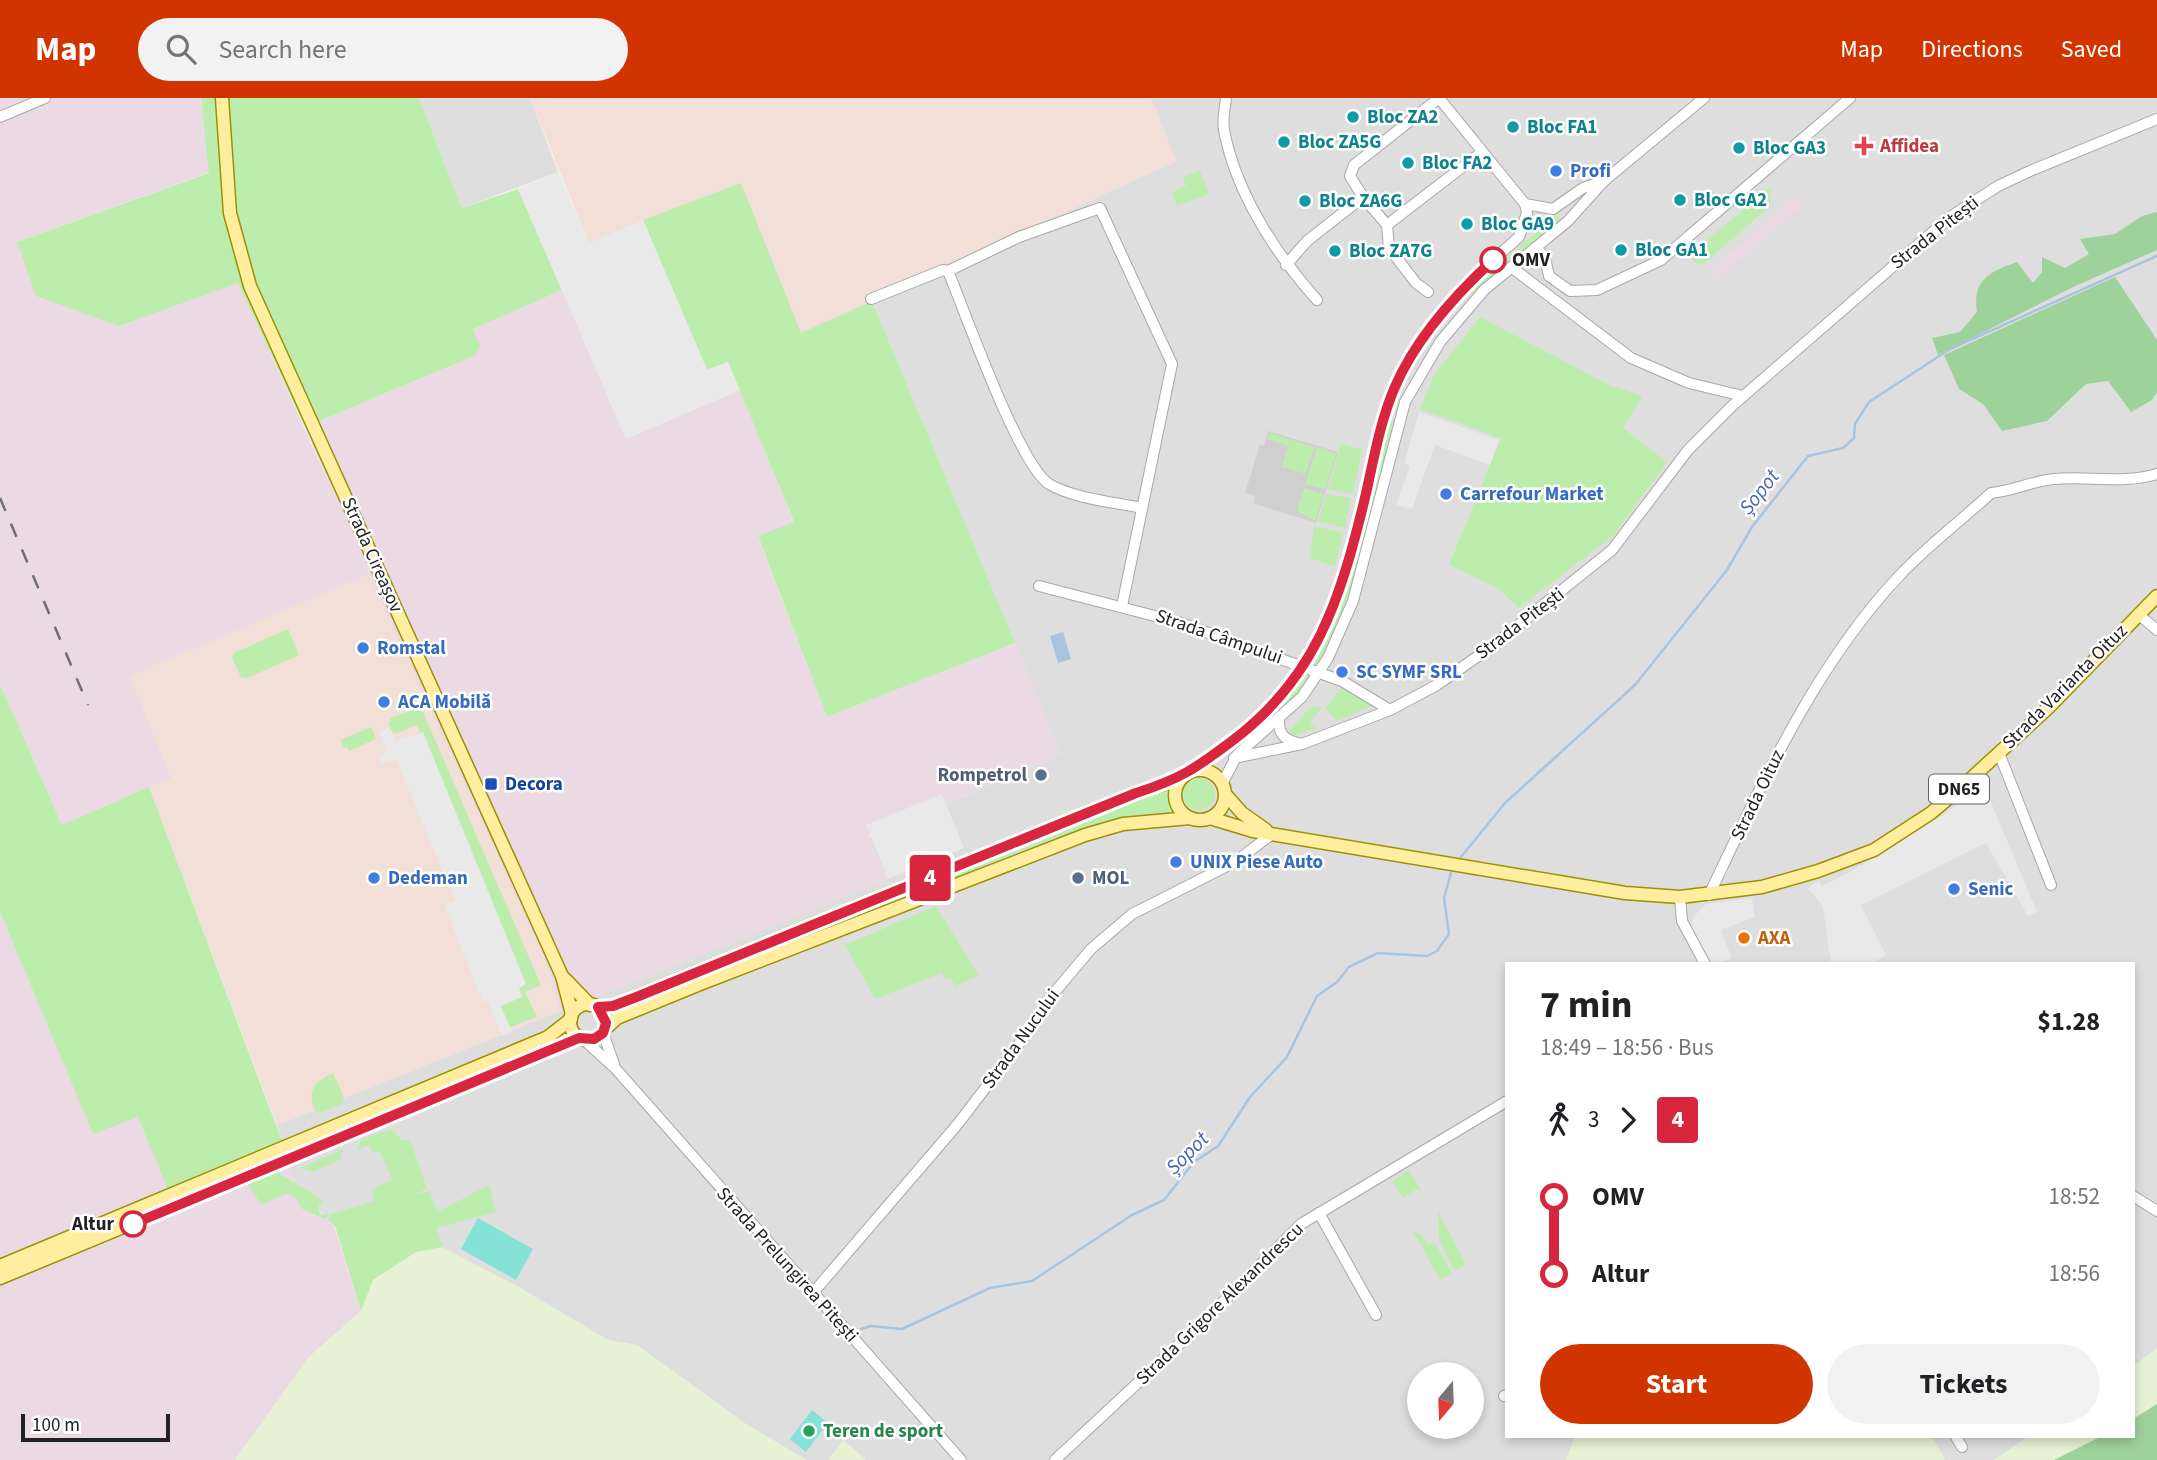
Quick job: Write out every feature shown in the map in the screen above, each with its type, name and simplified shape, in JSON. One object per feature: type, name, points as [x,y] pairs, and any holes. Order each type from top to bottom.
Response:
[{"type":"main road","name":"Strada Cireașov","points":[[213,98],[221,122]]},
{"type":"main road","name":"Strada Cireașov","points":[[222,98],[221,122],[232,222],[250,286],[562,976],[572,1017]]},
{"type":"main road","name":"Strada Varianta Oituz","points":[[1710,895],[1762,887],[1874,850],[1931,813],[2048,708],[2157,596]]},
{"type":"main road","points":[[0,1266],[548,1037],[572,1017],[578,1008],[613,1006],[817,931],[1107,828],[1141,821],[1210,818],[1220,810],[1224,789],[1213,773],[1196,769],[1179,779],[1136,793],[817,931],[617,1018],[594,1039],[581,1038],[0,1278]]},
{"type":"main road","points":[[1179,779],[1175,788],[1176,805],[1189,818]]},
{"type":"main road","name":"DN65","points":[[1224,789],[1242,813],[1272,834]]},
{"type":"main road","name":"DN65","points":[[1210,818],[1272,834],[1625,893],[1680,897],[1710,895]]},
{"type":"main road","name":"Strada Cireașov","points":[[562,976],[594,1006]]},
{"type":"main road","points":[[594,1006],[605,1017],[604,1031]]},
{"type":"main road","points":[[572,1017],[571,1027],[581,1038]]},
{"type":"street","points":[[0,117],[45,98]]},
{"type":"street","points":[[1226,98],[1224,129],[1249,200],[1286,265],[1317,300]]},
{"type":"street","points":[[1428,292],[1416,283],[1389,248],[1387,225],[1363,197],[1350,176],[1354,165],[1439,98],[1525,204],[1534,208],[1553,209],[1583,188],[1604,181]]},
{"type":"street","points":[[1224,789],[1234,758],[1302,697],[1319,672],[1353,601],[1405,402],[1430,355],[1469,306],[1584,205],[1604,181],[1704,98]]},
{"type":"street","points":[[1536,247],[1545,258],[1549,276],[1570,291],[1597,289],[1623,280],[1661,260],[1850,98]]},
{"type":"street","name":"Strada Pitești","points":[[1234,758],[1272,753],[1302,744],[1390,710],[1437,685],[1491,647],[1604,557],[1688,450],[1743,396],[1916,246],[1972,202],[2030,171],[2157,119]]},
{"type":"street","points":[[1387,225],[1482,152]]},
{"type":"street","points":[[1286,265],[1307,242],[1363,197]]},
{"type":"street","points":[[1196,769],[1265,716],[1303,666],[1337,600],[1388,405],[1418,347],[1458,294],[1519,237],[1527,213],[1525,204]]},
{"type":"street","points":[[871,299],[943,270],[948,271],[1018,237],[1100,208],[1172,364],[1122,606]]},
{"type":"street","points":[[1511,267],[1630,358],[1689,383],[1743,396]]},
{"type":"street","points":[[948,271],[1014,436],[1044,481],[1086,496],[1142,508]]},
{"type":"street","points":[[1458,294],[1469,306]]},
{"type":"street","points":[[1418,347],[1430,355]]},
{"type":"street","name":"Strada Oituz","points":[[1710,895],[1763,779],[1819,682],[1901,573],[1991,493],[2010,492],[2040,480],[2137,480],[2157,474]]},
{"type":"street","name":"Strada Câmpului","points":[[1039,586],[1178,622],[1303,666],[1364,692],[1390,710]]},
{"type":"street","points":[[2138,614],[2157,630]]},
{"type":"street","points":[[1279,720],[1279,730],[1286,739],[1302,744]]},
{"type":"street","points":[[1998,753],[2051,885]]},
{"type":"street","name":"Strada Nucului","points":[[812,1294],[957,1125],[1019,1044],[1053,993],[1091,949],[1132,914],[1158,898],[1225,868],[1272,834]]},
{"type":"street","points":[[1680,897],[1682,921],[1704,962]]},
{"type":"street","name":"Strada Prelungirea Pitești","points":[[604,1031],[615,1068]]},
{"type":"street","name":"Strada Prelungirea Pitești","points":[[581,1038],[615,1068],[961,1460]]},
{"type":"street","name":"Strada Grigore Alexandrescu","points":[[1055,1460],[1202,1323],[1301,1224],[1505,1102]]},
{"type":"street","points":[[2135,1197],[2157,1211]]},
{"type":"street","points":[[1319,1213],[1376,1315]]},
{"type":"street","points":[[1957,1438],[1962,1447]]},
{"type":"shaded area","points":[[0,98],[201,98],[210,172],[17,242],[119,326],[238,282],[337,501],[305,427],[474,356],[473,329],[562,290],[626,439],[740,390],[794,523],[758,537],[827,717],[1015,643],[1061,754],[867,837],[888,879],[560,1011],[548,967],[369,574],[130,676],[171,778],[62,825],[0,684]]},
{"type":"shaded area","points":[[419,98],[530,98],[558,172],[462,208]]},
{"type":"shaded area","points":[[530,98],[1151,98],[1176,161],[801,334],[741,183],[589,243]]},
{"type":"shaded area","points":[[1151,98],[2157,98],[2157,1349],[2135,1365],[2135,962],[1505,962],[1505,1438],[1575,1438],[1566,1460],[866,1460],[843,1440],[829,1460],[806,1460],[746,1424],[637,1345],[608,1340],[517,1286],[335,1226],[295,1186],[277,1125],[888,879],[867,838],[1061,754],[872,301],[1176,161]]},
{"type":"shaded area","points":[[558,172],[589,243],[643,220],[707,370],[728,362],[740,390],[626,439],[518,189]]},
{"type":"shaded area","points":[[1796,196],[1804,205],[1717,280],[1709,271]]},
{"type":"shaded area","points":[[1419,412],[1499,440],[1490,465],[1435,445],[1412,509],[1396,505],[1410,466],[1404,463]]},
{"type":"shaded area","points":[[1268,431],[1338,452],[1316,523],[1253,503],[1255,496],[1245,493],[1260,445],[1264,446]]},
{"type":"shaded area","points":[[369,573],[548,967],[560,1011],[277,1125],[149,787],[170,778],[130,676]]},
{"type":"shaded area","points":[[1063,632],[1071,659],[1058,663],[1050,636]]},
{"type":"shaded area","points":[[390,727],[396,741],[423,732],[526,984],[519,988],[522,997],[501,1006],[512,1032],[502,1036],[488,1001],[483,1002],[444,905],[455,901],[396,759],[382,764],[379,756],[386,752],[379,731]]},
{"type":"shaded area","points":[[1985,788],[2037,912],[2028,916],[1986,843],[1861,905],[1886,955],[1874,962],[1831,962],[1823,907],[1808,888],[1819,881],[1822,886],[1852,871]]},
{"type":"shaded area","points":[[942,794],[964,848],[888,879],[866,825]]},
{"type":"shaded area","points":[[1752,898],[1755,917],[1721,930],[1732,959],[1712,962],[1694,938],[1691,927],[1694,916],[1706,904]]},
{"type":"shaded area","points":[[0,912],[93,1133],[138,1117],[204,1172],[282,1141],[295,1186],[334,1226],[361,1311],[309,1357],[235,1460],[0,1460]]},
{"type":"shaded area","points":[[478,1218],[533,1249],[516,1280],[461,1249]]},
{"type":"shaded area","name":"Teren de sport","points":[[812,1410],[828,1423],[806,1452],[790,1439]]},
{"type":"shaded area","points":[[1933,1438],[2027,1438],[1994,1460],[1945,1460]]},
{"type":"green space","points":[[201,98],[419,98],[462,208],[518,189],[562,290],[473,329],[480,347],[474,356],[305,427],[238,283],[119,326],[36,296],[17,242],[209,173]]},
{"type":"green space","points":[[1200,171],[1209,194],[1177,206],[1172,192],[1186,186],[1183,177]]},
{"type":"green space","points":[[741,183],[801,333],[872,301],[1015,643],[827,717],[758,536],[794,522],[728,362],[707,370],[643,220]]},
{"type":"green space","points":[[1771,187],[1770,206],[1702,265],[1694,261],[1691,253]]},
{"type":"green space","points":[[2157,212],[2157,250],[2073,287],[1938,355],[1932,338],[1960,332],[1977,312],[1977,292],[1980,284],[1991,274],[2017,262],[2033,283],[2042,272],[2042,257],[2065,268],[2089,254],[2080,239],[2115,234],[2142,216]]},
{"type":"green space","points":[[1557,214],[1560,219],[1469,296],[1468,293]]},
{"type":"green space","points":[[2115,277],[2157,340],[2157,392],[2152,400],[2131,412],[2108,381],[2086,384],[2047,421],[2002,431],[1983,404],[1959,389],[1944,355]]},
{"type":"green space","points":[[1480,317],[1609,385],[1643,396],[1623,428],[1667,462],[1615,534],[1519,608],[1499,589],[1449,565],[1501,438],[1420,409],[1434,375]]},
{"type":"green space","points":[[1389,420],[1394,420],[1360,555],[1354,554]]},
{"type":"green space","points":[[1270,433],[1315,447],[1305,474],[1282,467],[1288,446],[1267,439]]},
{"type":"green space","points":[[1341,444],[1362,450],[1353,494],[1328,489]]},
{"type":"green space","points":[[1317,447],[1336,453],[1325,489],[1305,484]]},
{"type":"green space","points":[[1304,488],[1324,494],[1315,521],[1297,511]]},
{"type":"green space","points":[[1326,494],[1351,498],[1345,528],[1318,521]]},
{"type":"green space","points":[[1314,526],[1343,533],[1335,567],[1310,558]]},
{"type":"green space","points":[[1353,560],[1359,561],[1347,601],[1319,663],[1315,664],[1340,605]]},
{"type":"green space","points":[[288,629],[299,655],[247,678],[241,677],[232,658],[234,653]]},
{"type":"green space","points":[[1302,676],[1307,676],[1308,681],[1289,704],[1244,740]]},
{"type":"green space","points":[[0,684],[62,825],[149,787],[282,1141],[168,1189],[138,1117],[93,1134],[0,912]]},
{"type":"green space","points":[[1343,686],[1374,705],[1337,721],[1325,709]]},
{"type":"green space","points":[[1323,706],[1310,722],[1316,728],[1294,736],[1288,732],[1310,708]]},
{"type":"green space","points":[[415,709],[423,712],[541,985],[525,992],[537,1017],[508,1028],[498,1003],[523,982],[417,725],[394,734],[388,726],[391,718]]},
{"type":"green space","points":[[371,727],[376,739],[349,751],[347,747],[344,748],[340,740]]},
{"type":"green space","points":[[1199,778],[1210,783],[1215,794],[1210,805],[1199,810],[1188,805],[1183,794],[1188,783]]},
{"type":"green space","points":[[1169,786],[1167,795],[1173,813],[1114,821],[1021,851],[1018,844]]},
{"type":"green space","points":[[1012,846],[1016,853],[835,926],[830,924]]},
{"type":"green space","points":[[936,906],[979,976],[955,986],[951,978],[946,980],[942,973],[875,999],[845,945]]},
{"type":"green space","points":[[333,1073],[344,1097],[342,1104],[320,1113],[316,1112],[312,1098],[314,1088]]},
{"type":"green space","points":[[391,1129],[402,1140],[410,1140],[427,1189],[412,1195],[430,1191],[437,1212],[489,1185],[496,1212],[436,1228],[442,1247],[416,1252],[373,1280],[361,1311],[335,1226],[328,1220],[331,1214],[374,1201],[372,1189],[392,1180],[380,1151],[372,1153],[369,1145],[357,1150],[361,1140]]},
{"type":"green space","points":[[343,1149],[341,1159],[313,1172],[300,1168]]},
{"type":"green space","points":[[1409,1170],[1422,1191],[1417,1189],[1403,1198],[1392,1181]]},
{"type":"green space","points":[[275,1171],[318,1197],[323,1203],[318,1206],[320,1215],[329,1213],[326,1219],[302,1209],[295,1197],[287,1194],[261,1204],[247,1184]]},
{"type":"green space","points":[[1438,1211],[1466,1265],[1455,1271],[1439,1241]]},
{"type":"green space","points":[[1413,1231],[1420,1234],[1429,1245],[1435,1243],[1452,1274],[1440,1280]]},
{"type":"green space","points":[[442,1247],[517,1286],[608,1340],[637,1345],[746,1424],[806,1460],[235,1460],[309,1357],[361,1311],[373,1280],[416,1252]]},
{"type":"green space","points":[[2157,1349],[2157,1404],[2135,1418],[2135,1365]]},
{"type":"green space","points":[[2157,1404],[2157,1460],[2054,1460],[2098,1438],[2135,1438],[2135,1418]]},
{"type":"green space","points":[[1575,1438],[1933,1438],[1945,1460],[1566,1460]]},
{"type":"green space","points":[[2027,1438],[2098,1438],[2054,1460],[1994,1460]]},
{"type":"green space","points":[[843,1440],[866,1460],[829,1460]]},
{"type":"waterway","name":"Șopot","points":[[1461,857],[1505,803],[1635,685],[1727,570],[1752,527],[1808,456],[1843,448],[1854,438],[1855,424],[1869,402],[1950,349],[2157,256]]},
{"type":"waterway","name":"Șopot","points":[[861,1329],[871,1326],[902,1329],[990,1288],[1032,1281],[1132,1215],[1164,1200],[1194,1162],[1218,1146],[1250,1097],[1287,1057],[1317,996],[1337,982],[1349,967],[1378,953],[1427,956],[1437,951],[1449,934],[1444,898],[1451,873]]},
{"type":"railway","points":[[0,498],[88,705]]},
{"type":"bus line","name":"4","points":[[133,1224],[579,1038],[589,1040],[599,1037],[606,1023],[603,1011],[598,1007],[613,1006],[639,996],[1136,793],[1179,779],[1196,769],[1265,716],[1293,682],[1317,645],[1344,580],[1385,415],[1395,387],[1434,322],[1493,260]]},
{"type":"place","name":"Bloc ZA2","points":[[1353,117]]},
{"type":"place","name":"Bloc FA1","points":[[1513,127]]},
{"type":"place","name":"Bloc ZA5G","points":[[1284,142]]},
{"type":"place","name":"Affidea","points":[[1864,146]]},
{"type":"place","name":"Bloc GA3","points":[[1739,148]]},
{"type":"place","name":"Bloc FA2","points":[[1408,163]]},
{"type":"place","name":"Profi","points":[[1556,171]]},
{"type":"place","name":"Bloc GA2","points":[[1680,200]]},
{"type":"place","name":"Bloc ZA6G","points":[[1305,201]]},
{"type":"place","name":"Bloc GA9","points":[[1467,224]]},
{"type":"place","name":"Bloc GA1","points":[[1621,250]]},
{"type":"place","name":"Bloc ZA7G","points":[[1335,251]]},
{"type":"place","name":"OMV","points":[[1493,260]]},
{"type":"place","name":"Carrefour Market","points":[[1446,494]]},
{"type":"place","name":"Romstal","points":[[363,648]]},
{"type":"place","name":"SC SYMF SRL","points":[[1342,672]]},
{"type":"place","name":"ACA Mobilă","points":[[384,702]]},
{"type":"place","name":"Rompetrol","points":[[1041,775]]},
{"type":"place","name":"Decora","points":[[491,784]]},
{"type":"place","name":"UNIX Piese Auto","points":[[1176,862]]},
{"type":"place","name":"Dedeman","points":[[374,878]]},
{"type":"place","name":"MOL","points":[[1078,878]]},
{"type":"place","name":"Senic","points":[[1954,889]]},
{"type":"place","name":"AXA","points":[[1744,938]]},
{"type":"place","name":"Altur","points":[[133,1224]]},
{"type":"place","name":"Teren de sport","points":[[809,1431]]}]
